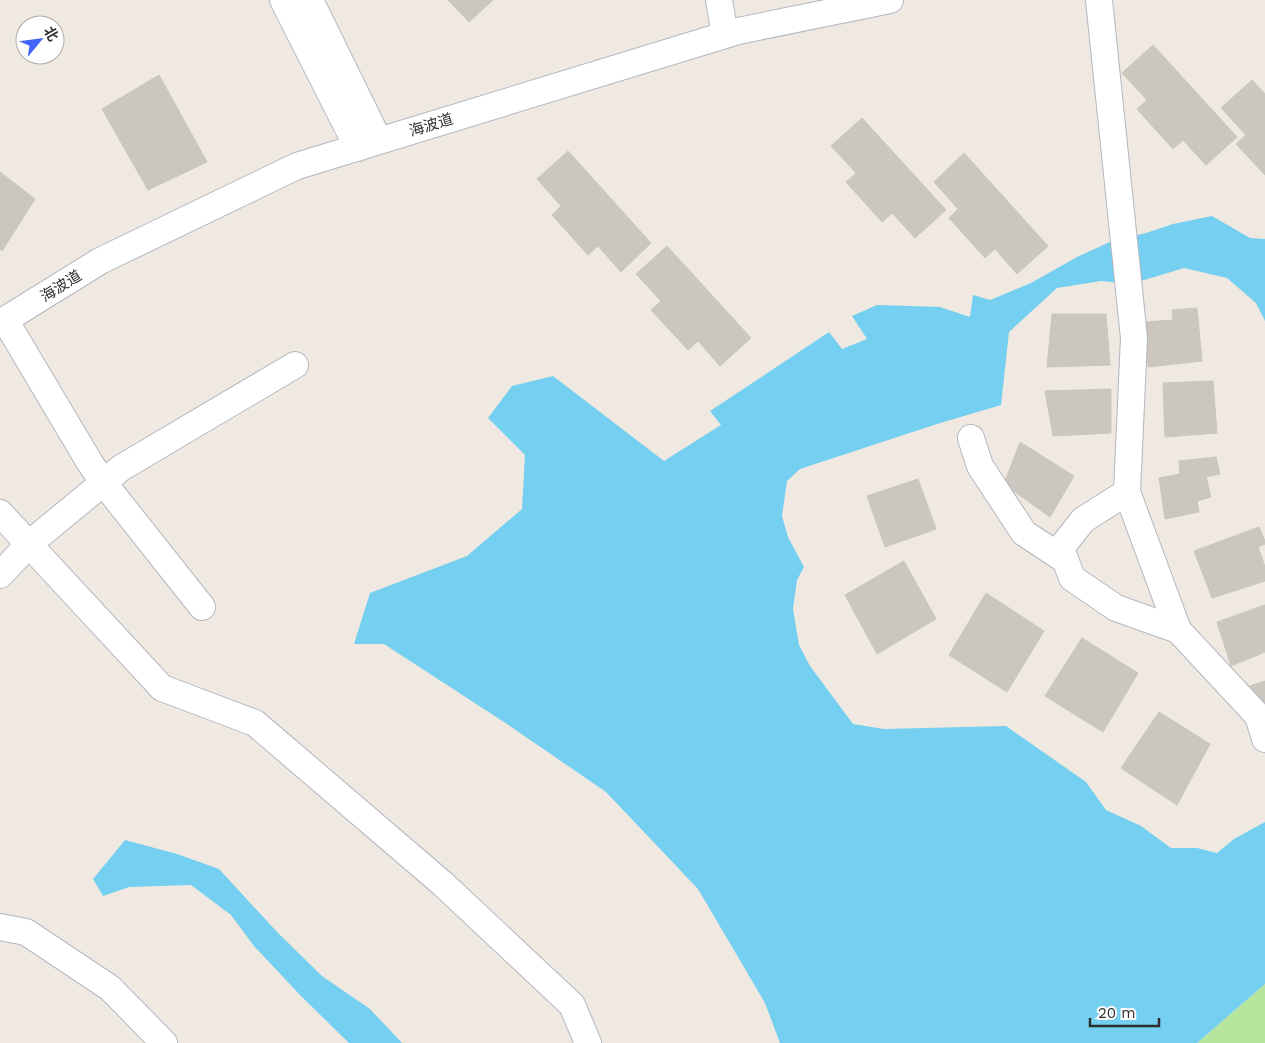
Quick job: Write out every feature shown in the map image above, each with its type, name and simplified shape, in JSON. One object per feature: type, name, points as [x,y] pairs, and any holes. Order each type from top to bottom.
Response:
[{"type":"street","points":[[282,0],[369,144]]},
{"type":"street","points":[[310,0],[369,144]]},
{"type":"street","points":[[719,0],[725,35]]},
{"type":"street","name":"海波道","points":[[2,322],[100,261],[297,166],[738,31],[890,0]]},
{"type":"street","points":[[1099,0],[1134,338],[1128,492],[1178,630],[1258,716],[1265,739]]},
{"type":"street","points":[[2,322],[103,482],[202,607]]},
{"type":"street","points":[[0,575],[28,544],[121,468],[295,365]]},
{"type":"street","points":[[971,438],[980,466],[1024,533],[1065,560]]},
{"type":"street","points":[[1128,492],[1083,520],[1061,548],[1065,560],[1072,578],[1116,608],[1178,630]]},
{"type":"street","points":[[0,513],[162,688],[255,723],[444,884],[572,1005],[588,1043]]},
{"type":"street","points":[[0,927],[26,932],[110,988],[164,1043]]},
{"type":"green space","points":[[1265,984],[1265,1043],[1197,1043]]},
{"type":"water","points":[[1212,216],[1250,238],[1265,239],[1265,321],[1256,303],[1227,278],[1184,268],[1131,284],[1101,281],[1057,288],[1009,332],[1001,405],[800,469],[787,481],[782,516],[788,537],[804,567],[797,580],[793,609],[799,645],[810,666],[853,724],[884,729],[1006,726],[1086,782],[1106,810],[1141,826],[1171,848],[1197,848],[1217,853],[1234,839],[1265,822],[1265,984],[1197,1043],[780,1043],[765,1003],[698,889],[606,792],[507,724],[384,644],[354,644],[370,593],[467,556],[522,509],[525,455],[488,418],[512,386],[553,376],[664,461],[721,425],[710,411],[829,332],[842,349],[867,339],[852,316],[877,305],[940,307],[970,317],[973,295],[990,300],[1031,283],[1077,257],[1112,241],[1173,224]]},
{"type":"water","points":[[125,840],[177,854],[219,869],[278,933],[322,976],[370,1009],[402,1043],[349,1043],[254,946],[231,915],[191,885],[129,887],[103,896],[93,879]]},
{"type":"building","points":[[448,0],[493,0],[469,22]]},
{"type":"building","points":[[1153,45],[1237,137],[1206,165],[1183,140],[1173,149],[1137,109],[1147,100],[1122,73]]},
{"type":"building","points":[[159,75],[207,162],[148,190],[102,109]]},
{"type":"building","points":[[1252,80],[1265,94],[1265,175],[1236,144],[1246,135],[1221,108]]},
{"type":"building","points":[[862,118],[946,210],[915,238],[892,213],[882,222],[846,182],[856,173],[831,146]]},
{"type":"building","points":[[568,151],[651,243],[621,272],[598,246],[588,255],[552,215],[561,206],[537,179]]},
{"type":"building","points":[[964,153],[1048,246],[1017,274],[995,249],[985,258],[949,218],[958,209],[934,182]]},
{"type":"building","points":[[0,172],[35,199],[2,251],[0,249]]},
{"type":"building","points":[[667,246],[751,338],[720,366],[698,341],[688,350],[651,310],[661,301],[636,274]]},
{"type":"building","points":[[1197,308],[1202,361],[1148,367],[1146,322],[1173,320],[1172,310]]},
{"type":"building","points":[[1052,314],[1106,314],[1110,365],[1047,367]]},
{"type":"building","points":[[1213,381],[1217,433],[1165,437],[1163,383]]},
{"type":"building","points":[[1111,389],[1111,433],[1053,436],[1045,391]]},
{"type":"building","points":[[1020,442],[1074,476],[1050,517],[1004,484]]},
{"type":"building","points":[[1216,457],[1220,474],[1206,477],[1211,497],[1197,501],[1199,512],[1165,519],[1159,478],[1180,474],[1179,461]]},
{"type":"building","points":[[918,479],[936,529],[885,547],[867,496]]},
{"type":"building","points":[[1259,527],[1265,541],[1265,544],[1258,547],[1265,567],[1265,581],[1212,598],[1194,551]]},
{"type":"building","points":[[904,561],[936,619],[877,654],[845,595]]},
{"type":"building","points":[[986,593],[1044,631],[1007,692],[949,655]]},
{"type":"building","points":[[1265,605],[1265,652],[1231,666],[1217,622]]},
{"type":"building","points":[[1082,638],[1138,673],[1103,732],[1045,696]]},
{"type":"building","points":[[1265,681],[1265,726],[1250,686]]},
{"type":"building","points":[[1159,712],[1210,744],[1177,805],[1121,768]]}]
